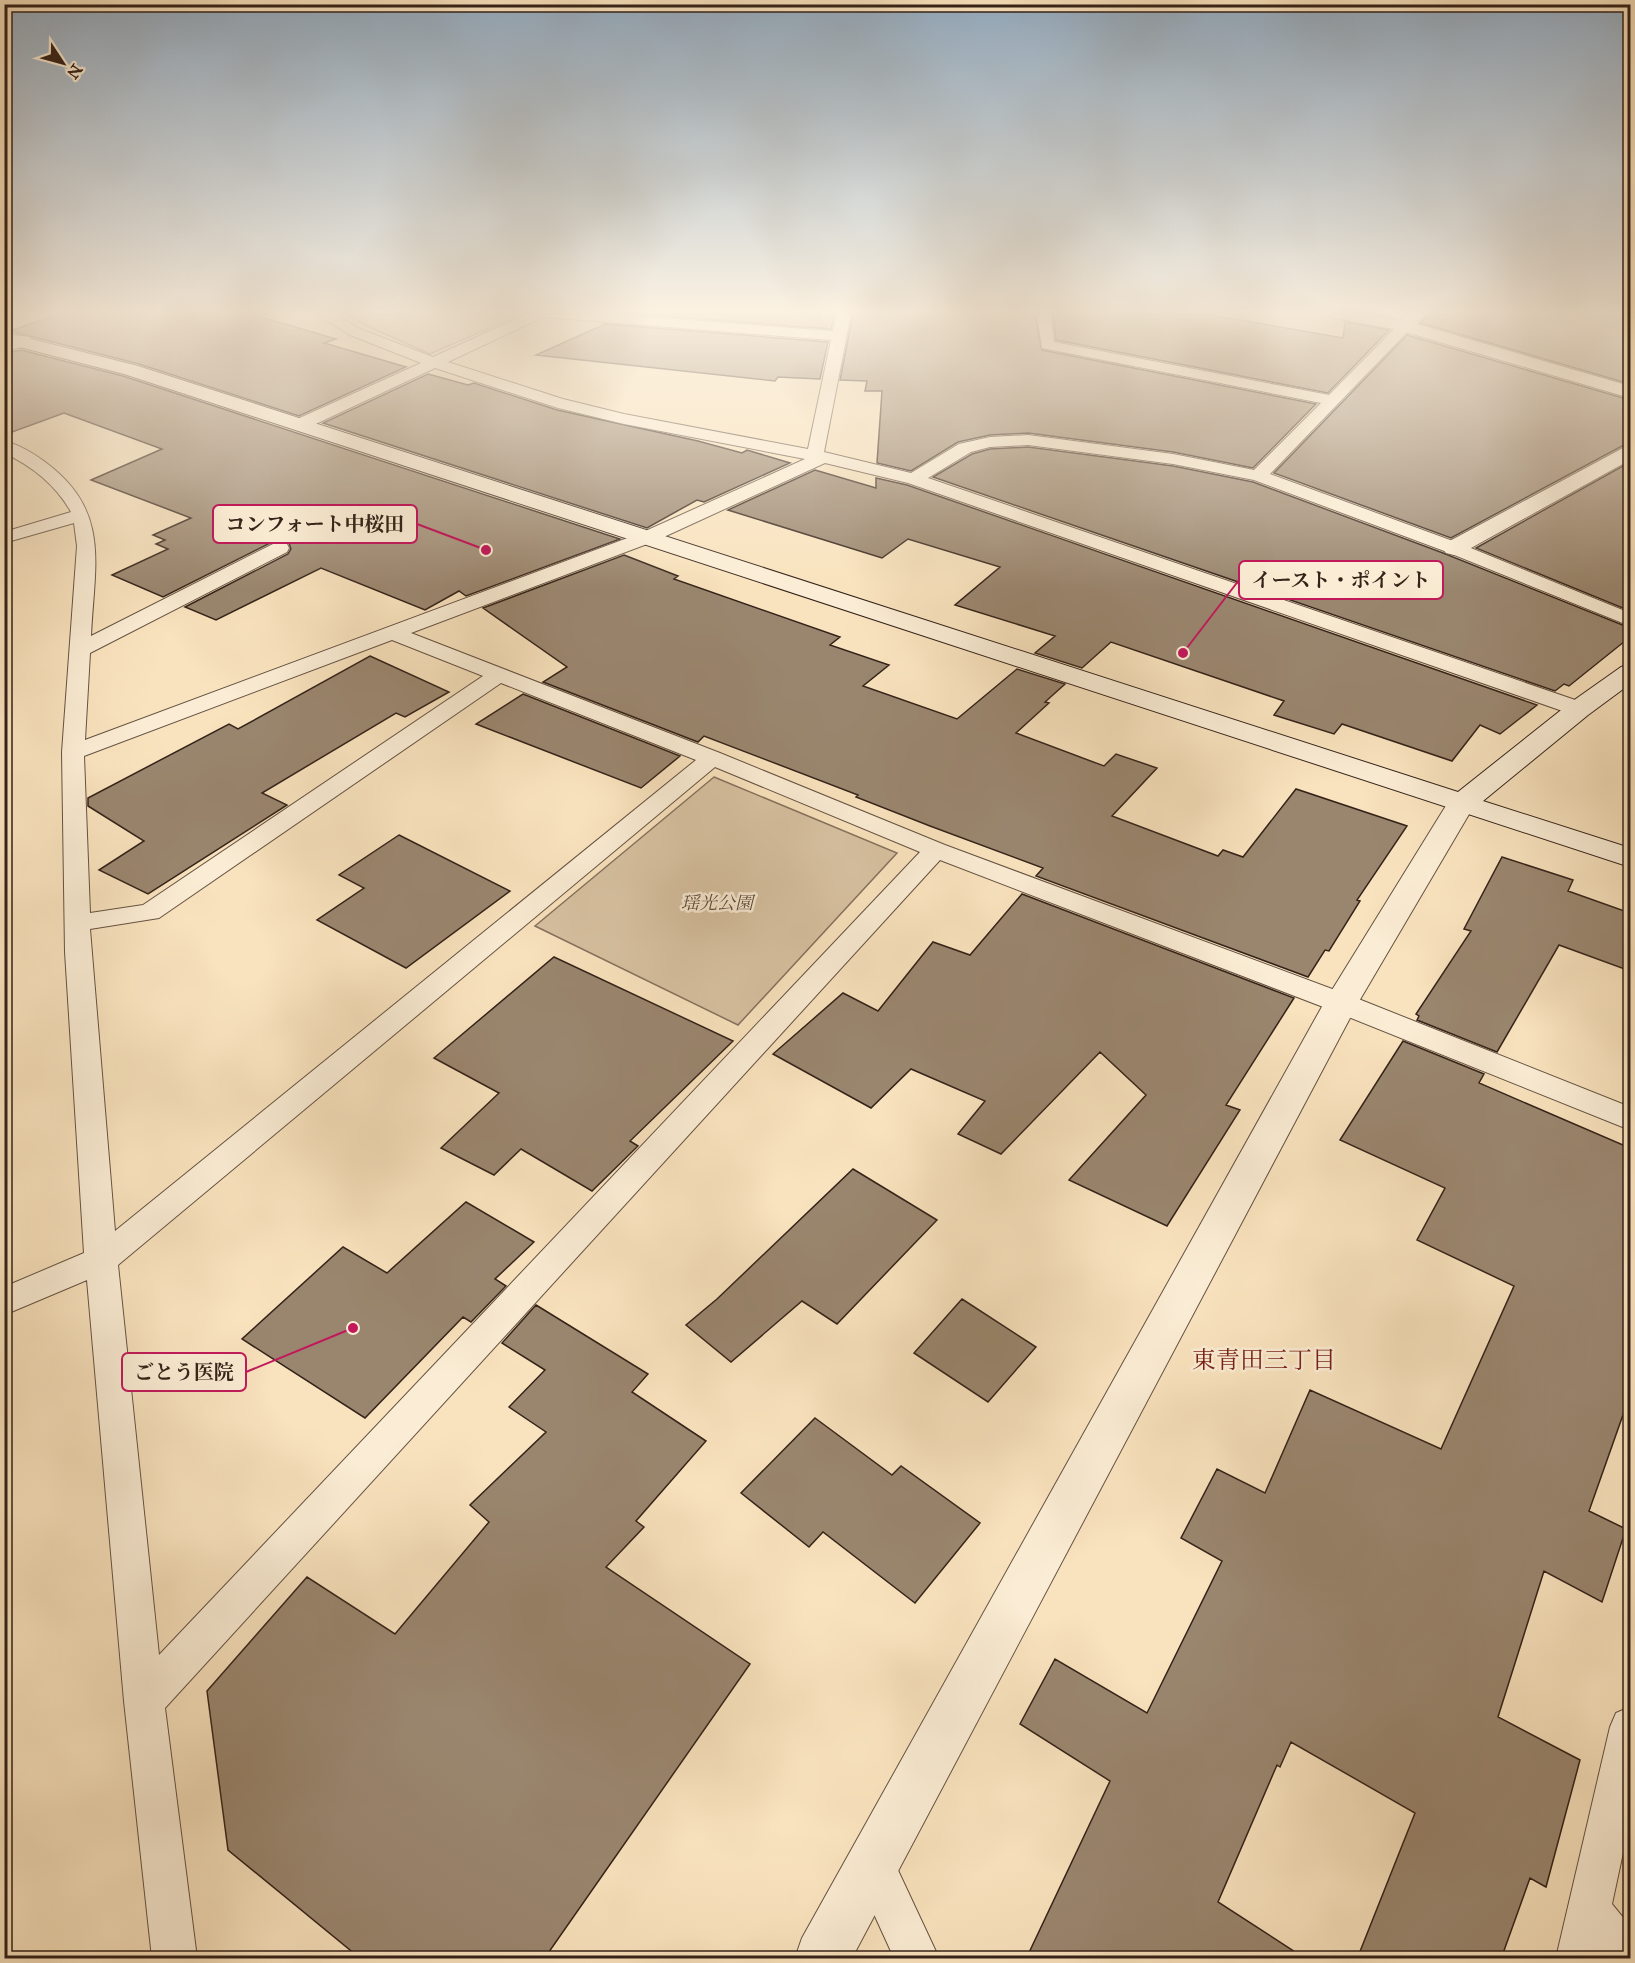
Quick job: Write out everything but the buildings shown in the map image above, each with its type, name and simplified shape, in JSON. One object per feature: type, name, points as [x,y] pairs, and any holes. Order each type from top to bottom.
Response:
[{"type":"street","points":[[240,406],[1630,858]]},
{"type":"street","points":[[1454,548],[1630,452]]},
{"type":"street","points":[[822,1959],[1341,1003],[1461,804],[1579,709],[1630,672]]},
{"type":"lane","points":[[299,425],[340,406]]},
{"type":"lane","points":[[569,406],[624,419],[819,456],[914,479],[1579,709]]},
{"type":"lane","points":[[819,456],[828,406]]},
{"type":"lane","points":[[1258,476],[1326,406]]},
{"type":"lane","points":[[914,479],[965,448],[990,442],[1028,440],[1173,459],[1258,476],[1454,548],[1630,620]]},
{"type":"lane","points":[[4,446],[38,465],[65,488],[81,515],[86,546],[73,752],[77,923],[101,1260],[144,1701],[174,1959]]},
{"type":"lane","points":[[73,752],[648,537],[819,456]]},
{"type":"lane","points":[[4,538],[81,515]]},
{"type":"lane","points":[[79,650],[280,548]]},
{"type":"lane","points":[[393,633],[711,758],[936,850],[1341,1003],[1630,1119]]},
{"type":"lane","points":[[77,923],[150,912],[498,675]]},
{"type":"lane","points":[[4,1302],[101,1260],[711,758]]},
{"type":"lane","points":[[144,1701],[936,850]]},
{"type":"lane","points":[[1578,1959],[1630,1727]]},
{"type":"lane","points":[[874,1866],[917,1959]]},
{"type":"lane","points":[[1590,1910],[1627,1959]]},
{"type":"green space","name":"瑶光公園","points":[[714,777],[897,853],[738,1025],[535,926]]},
{"type":"place","name":"コンフォート中桜田","points":[[486,550]]},
{"type":"place","name":"イースト・ポイント","points":[[1183,653]]},
{"type":"place","name":"ごとう医院","points":[[353,1328]]},
{"type":"district","name":"東青田三丁目","points":[[1264,1360]]}]
